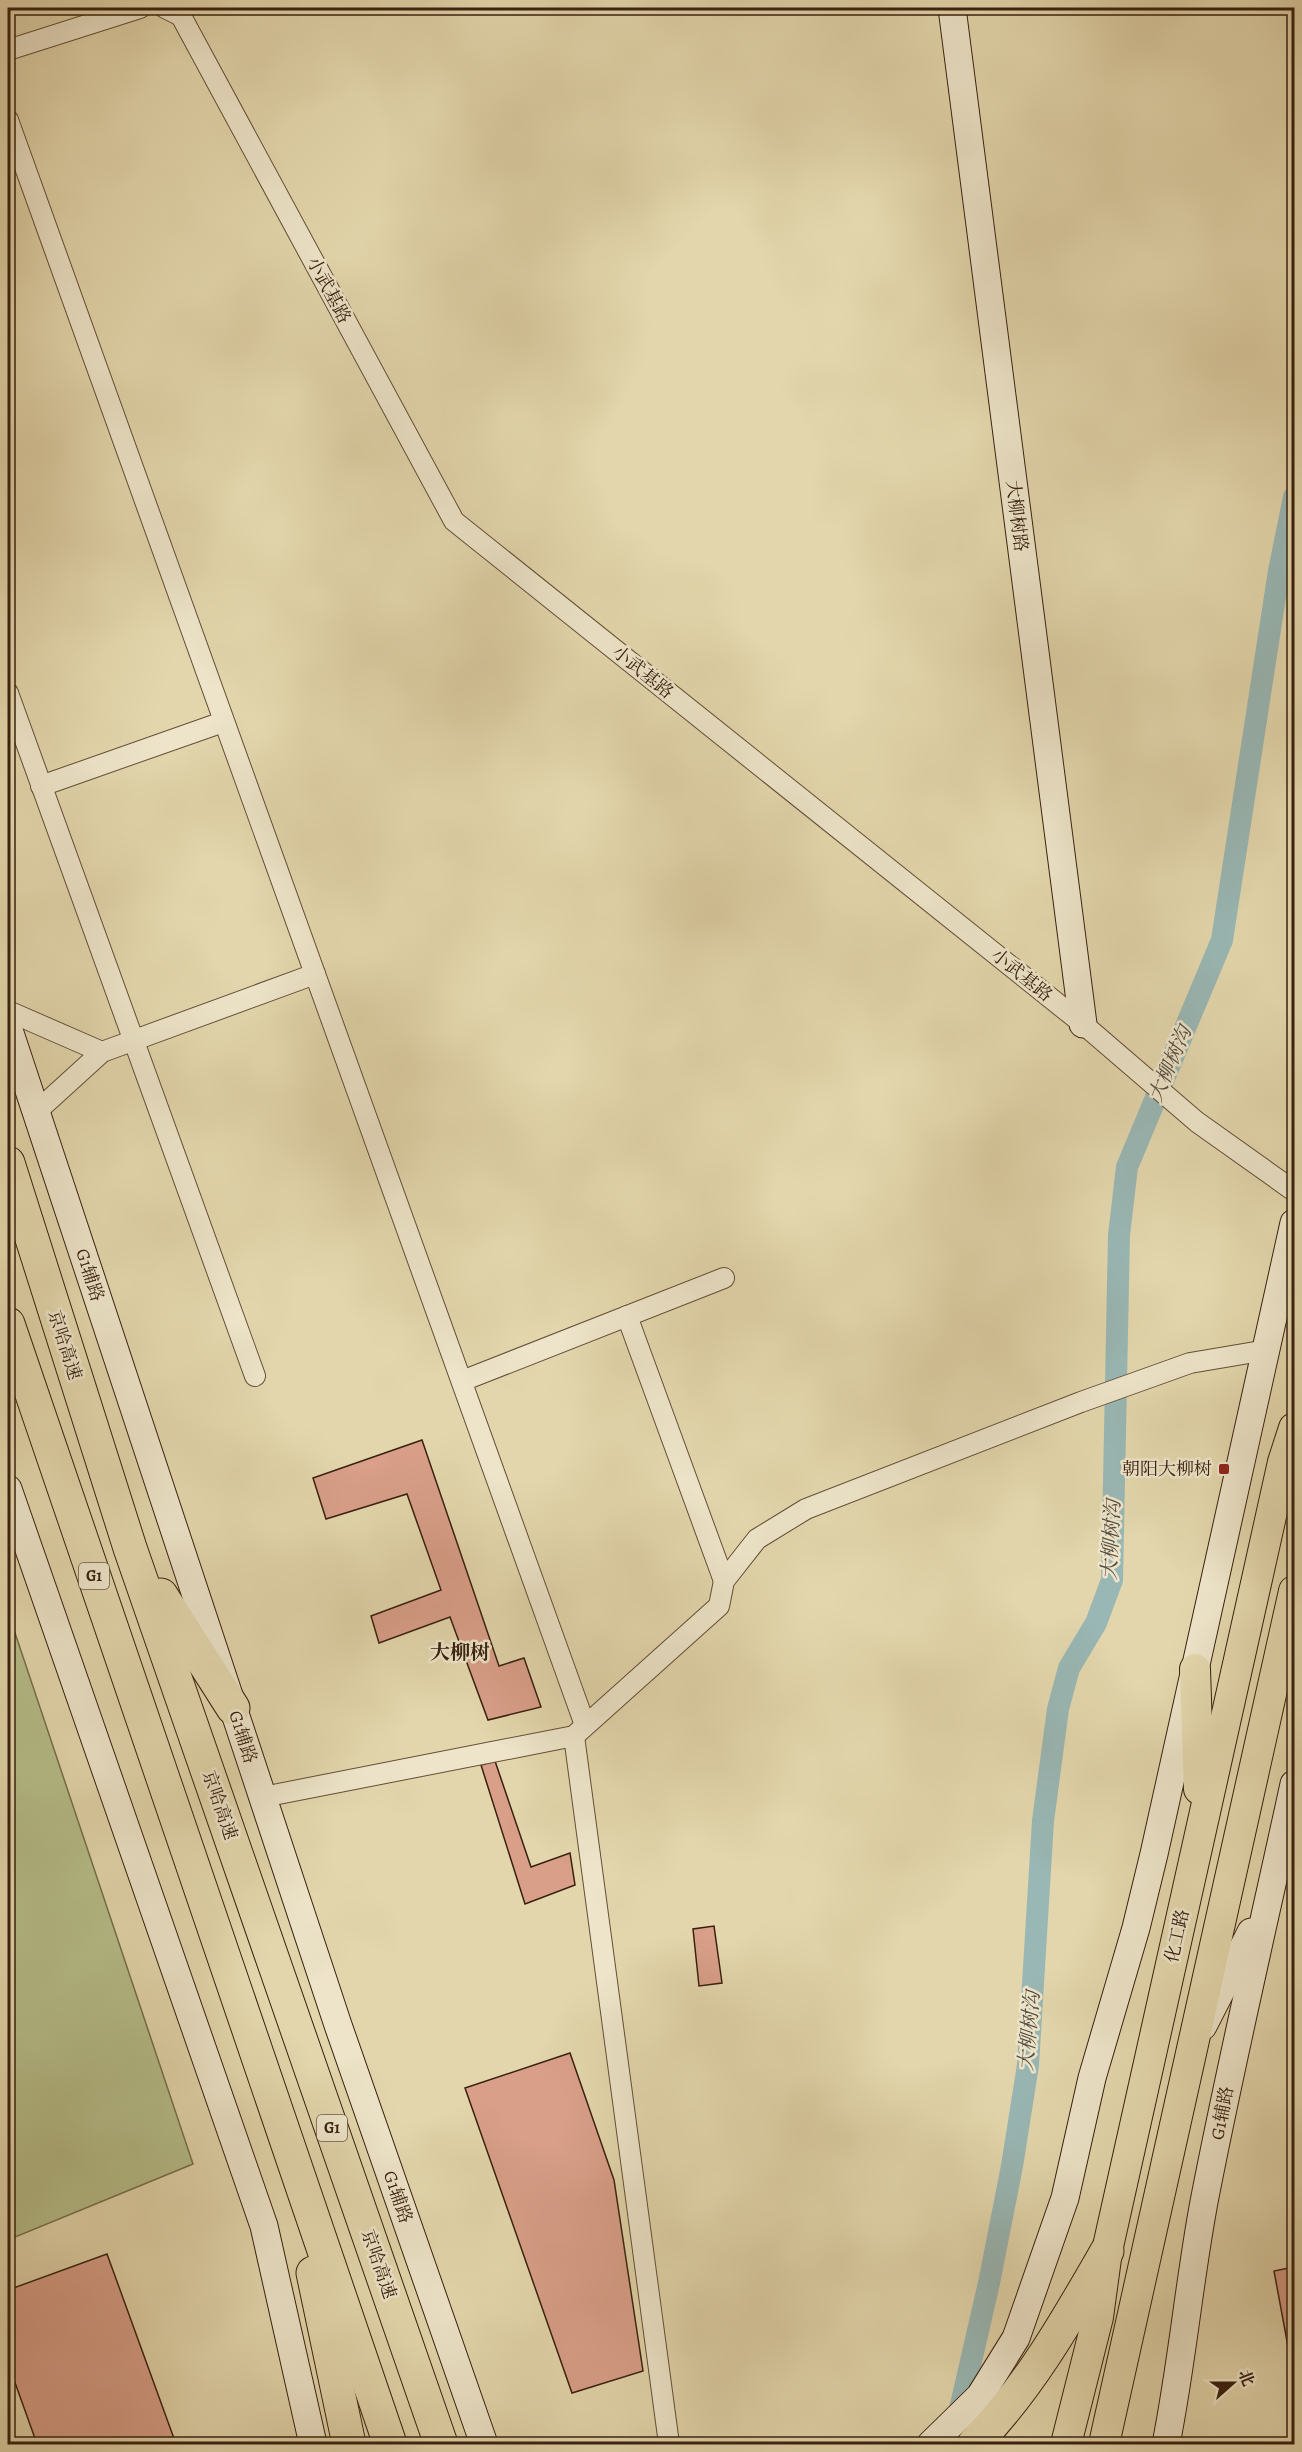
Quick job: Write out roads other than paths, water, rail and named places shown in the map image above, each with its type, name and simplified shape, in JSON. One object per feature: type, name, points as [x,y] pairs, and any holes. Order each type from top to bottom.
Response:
[{"type":"highway","name":"京哈高速","points":[[8,1163],[130,1548],[441,2445]]},
{"type":"highway","name":"G1","points":[[8,1324],[390,2445]]},
{"type":"highway","points":[[130,1548],[233,1708]]},
{"type":"highway","points":[[285,2136],[349,2445]]},
{"type":"highway","points":[[974,2445],[1021,2390],[1107,2252]]},
{"type":"main road","name":"化工路","points":[[1066,2445],[1098,2317],[1107,2252],[1283,1462],[1294,1428]]},
{"type":"main road","points":[[1104,2445],[1294,1591]]},
{"type":"main road","points":[[1195,1669],[1200,1833]]},
{"type":"street","points":[[8,50],[93,15],[140,8]]},
{"type":"street","name":"小武基路","points":[[165,8],[181,16],[454,521],[1083,1024],[1197,1122],[1294,1191]]},
{"type":"street","name":"大柳树路","points":[[952,8],[1083,1024]]},
{"type":"street","points":[[8,120],[462,1381],[580,1730],[669,2445]]},
{"type":"street","points":[[8,693],[255,1376]]},
{"type":"street","points":[[41,786],[223,722]]},
{"type":"street","points":[[36,1112],[102,1052],[315,974]]},
{"type":"street","points":[[8,1011],[102,1052]]},
{"type":"street","name":"G1辅路","points":[[8,1027],[338,2025],[484,2445]]},
{"type":"street","points":[[932,2445],[980,2396],[1016,2338],[1065,2198],[1092,2078],[1136,1928],[1154,1854],[1294,1223]]},
{"type":"street","points":[[462,1381],[724,1278]]},
{"type":"street","points":[[263,1797],[580,1730],[719,1606],[723,1581],[627,1316]]},
{"type":"street","points":[[723,1581],[757,1539],[806,1509],[1190,1363],[1267,1350]]},
{"type":"street","points":[[8,1490],[264,2226],[313,2445]]},
{"type":"street","name":"G1辅路","points":[[1166,2445],[1203,2205],[1294,1784]]},
{"type":"street","points":[[1194,2043],[1270,1895]]},
{"type":"waterway","name":"大柳树沟","points":[[952,2444],[989,2283],[1012,2166],[1028,2065],[1043,1821],[1058,1709],[1069,1668],[1096,1623],[1112,1580],[1119,1235],[1127,1167],[1222,940],[1279,571],[1294,497]]},
{"type":"place","name":"朝阳大柳树","points":[[1224,1469]]},
{"type":"district","name":"大柳树","points":[[460,1652]]}]
